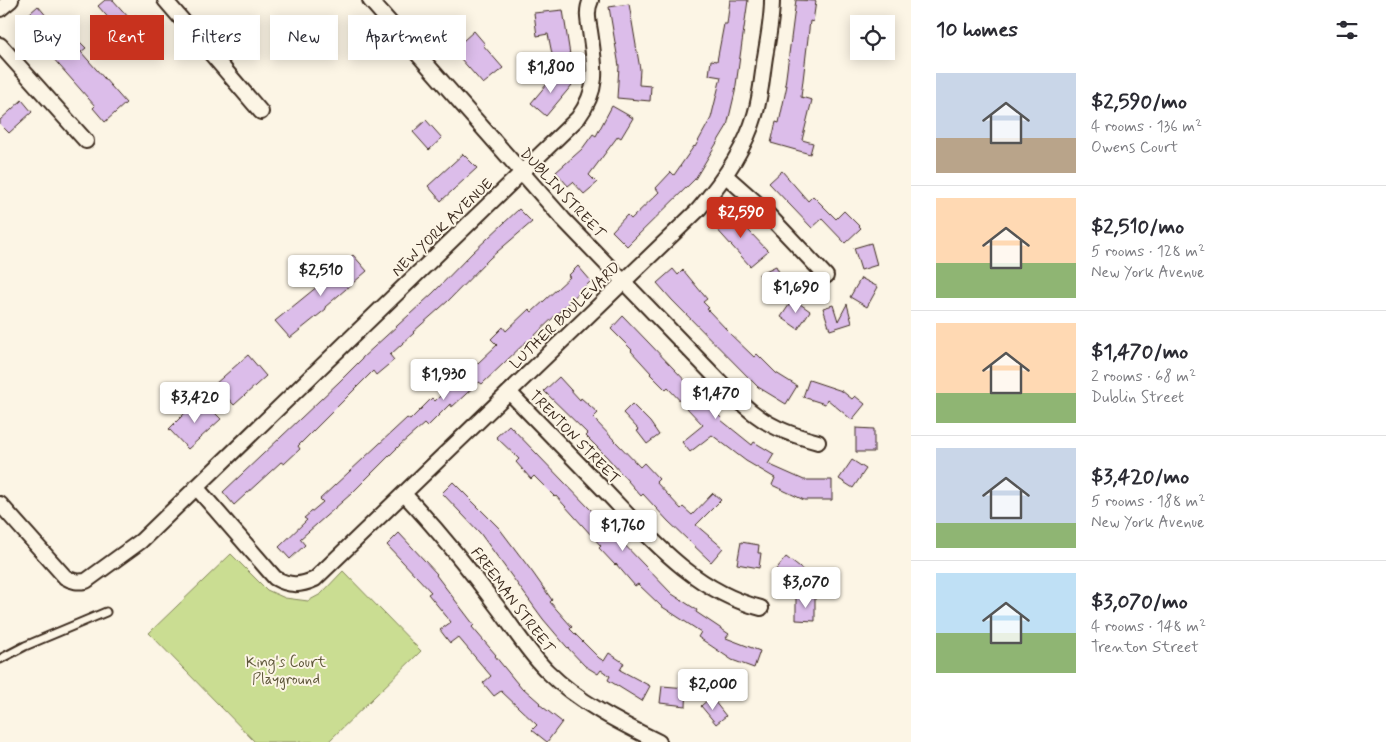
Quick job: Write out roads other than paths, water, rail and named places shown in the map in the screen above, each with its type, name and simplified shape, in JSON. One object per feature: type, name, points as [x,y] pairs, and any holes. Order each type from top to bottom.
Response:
[{"type":"street","points":[[0,9],[11,0]]},
{"type":"street","points":[[165,0],[261,112]]},
{"type":"street","name":"DUBLIN STREET","points":[[370,0],[563,219],[729,391],[755,414],[770,424],[791,434],[818,442]]},
{"type":"street","name":"NEW YORK AVENUE","points":[[0,504],[65,577],[71,581],[86,580],[130,551],[578,118],[592,95],[595,80],[595,62],[587,15],[591,0]]},
{"type":"street","name":"LUTHER BOULEVARD","points":[[196,486],[275,578],[284,583],[295,585],[305,584],[315,579],[698,210],[736,158],[753,124],[772,0]]},
{"type":"street","points":[[0,45],[86,141]]},
{"type":"street","points":[[725,175],[760,206],[826,276]]},
{"type":"street","name":"TRENTON STREET","points":[[509,392],[648,535],[688,572],[707,586],[724,595],[742,603],[761,608]]},
{"type":"street","name":"FREEMAN STREET","points":[[404,494],[460,556],[528,649],[548,671],[565,687],[586,701],[659,742]]},
{"type":"lane","points":[[0,659],[25,646],[106,612]]},
{"type":"park label","name":"King's Court Playground","points":[[286,670]]}]
